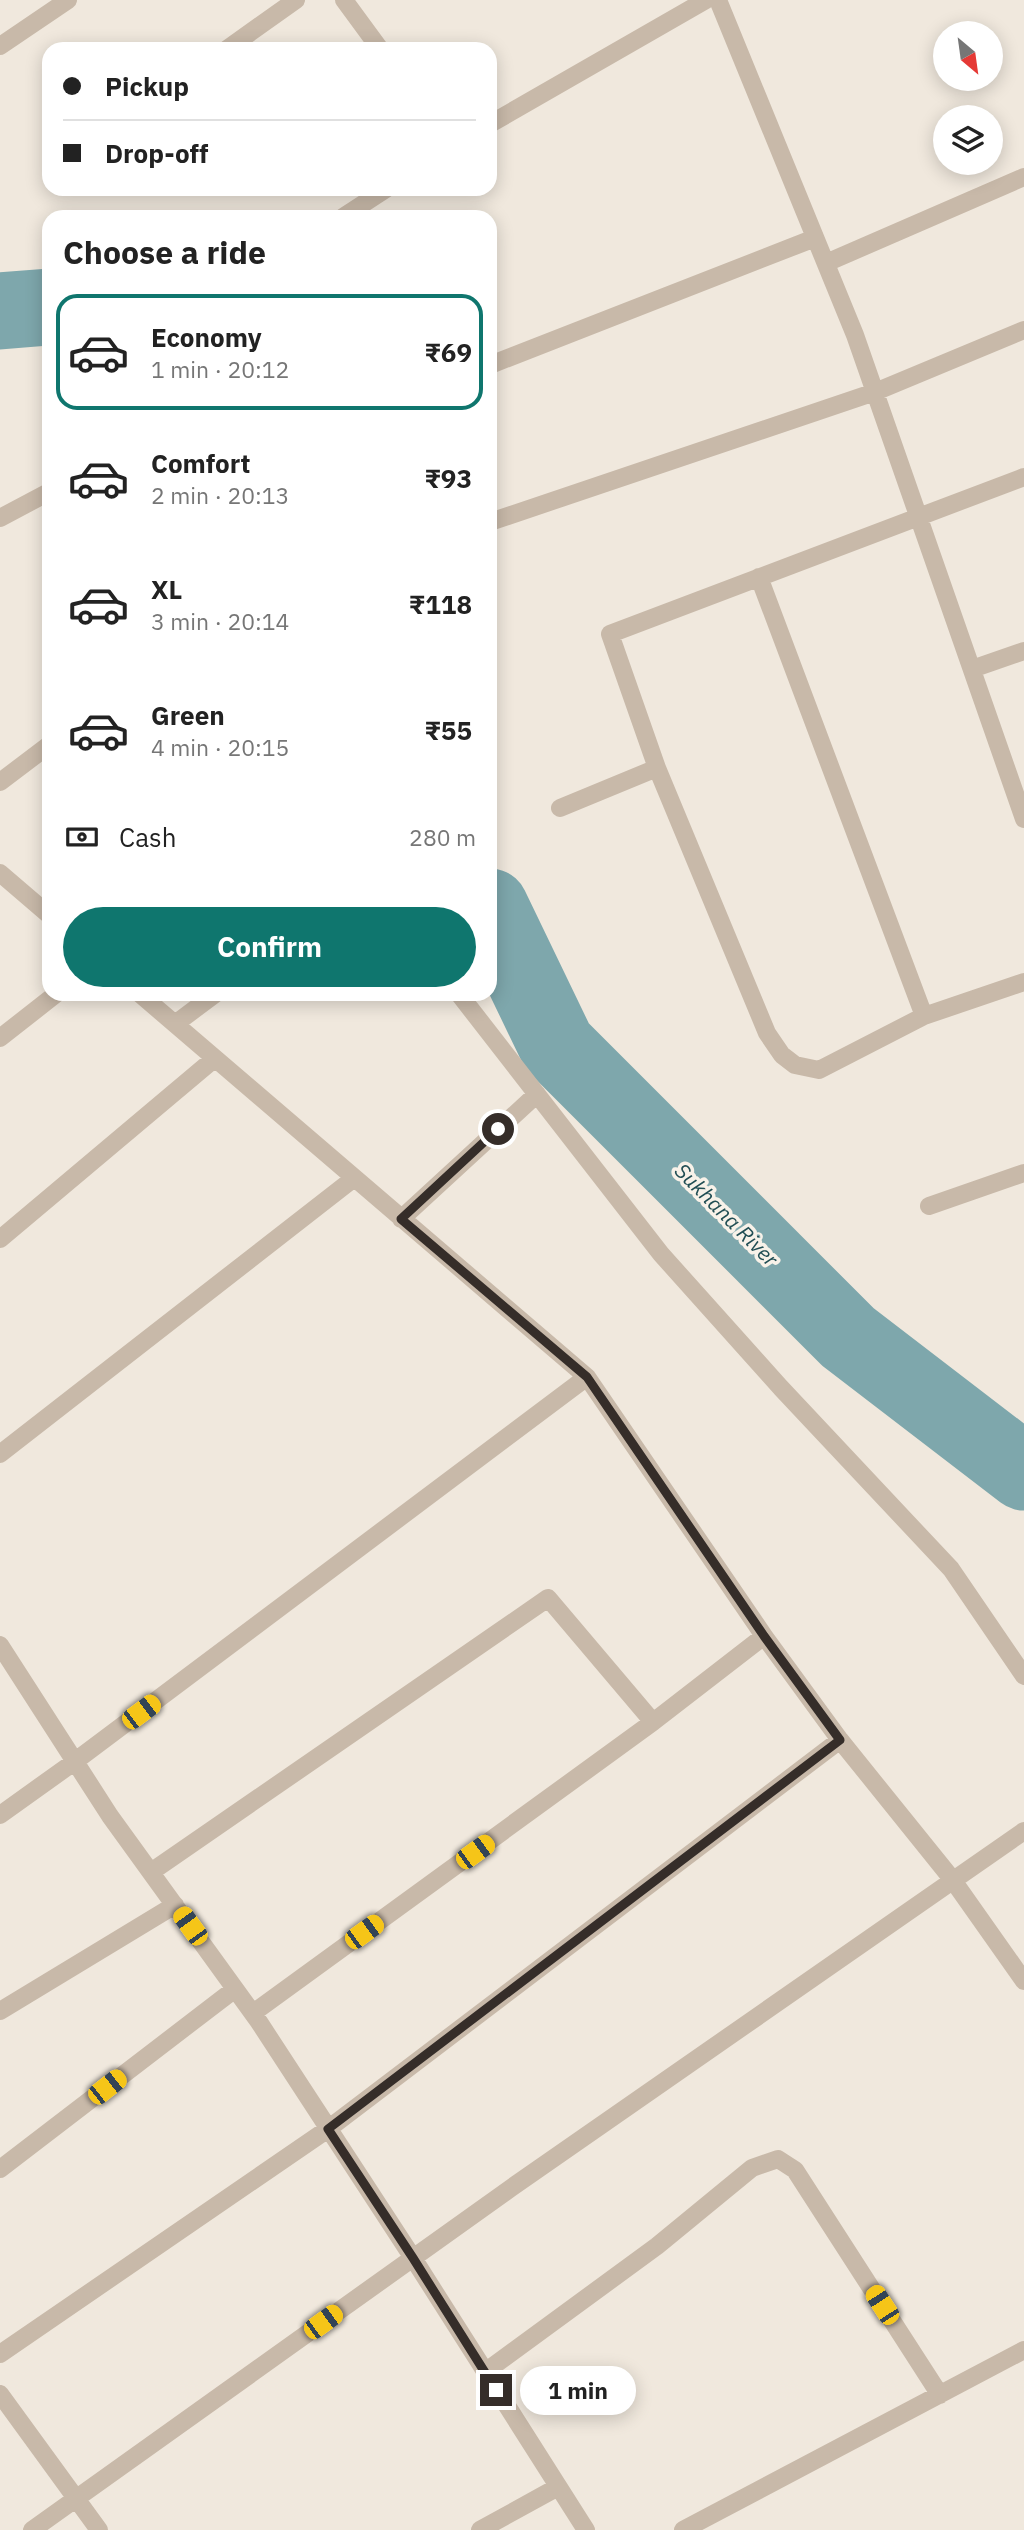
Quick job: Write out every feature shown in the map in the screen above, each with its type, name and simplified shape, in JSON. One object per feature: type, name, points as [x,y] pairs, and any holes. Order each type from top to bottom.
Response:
[{"type":"street","points":[[0,46],[68,0]]},
{"type":"street","points":[[237,42],[296,0]]},
{"type":"street","points":[[344,0],[375,42]]},
{"type":"street","points":[[497,120],[706,0]]},
{"type":"street","points":[[718,0],[816,238],[875,392],[1024,819]]},
{"type":"street","points":[[826,263],[1024,177]]},
{"type":"street","points":[[354,210],[375,196]]},
{"type":"street","points":[[497,362],[816,238]]},
{"type":"street","points":[[497,520],[875,392],[1024,330]]},
{"type":"street","points":[[1024,477],[610,634],[657,768],[766,1033],[782,1055],[795,1066],[819,1070],[923,1016],[1024,982]]},
{"type":"street","points":[[0,518],[42,496]]},
{"type":"street","points":[[759,578],[923,1016]]},
{"type":"street","points":[[972,669],[1024,650]]},
{"type":"street","points":[[0,782],[42,751]]},
{"type":"street","points":[[559,808],[657,768]]},
{"type":"street","points":[[0,873],[42,909]]},
{"type":"street","points":[[0,1038],[47,1001]]},
{"type":"street","points":[[148,1001],[587,1377],[764,1636],[840,1740],[952,1879],[1024,1981]]},
{"type":"street","points":[[174,1024],[205,1001]]},
{"type":"street","points":[[464,1001],[661,1254],[780,1388],[951,1569],[1024,1676]]},
{"type":"street","points":[[0,1239],[214,1059]]},
{"type":"street","points":[[401,1219],[537,1094]]},
{"type":"street","points":[[929,1206],[1024,1173]]},
{"type":"street","points":[[0,1454],[353,1179]]},
{"type":"street","points":[[0,1815],[587,1377]]},
{"type":"street","points":[[152,1872],[548,1598],[653,1722]]},
{"type":"street","points":[[253,2013],[653,1722],[764,1636]]},
{"type":"street","points":[[3,1653],[74,1762],[253,2013],[586,2530]]},
{"type":"street","points":[[0,2354],[328,2129],[840,1740]]},
{"type":"street","points":[[32,2530],[413,2258],[1024,1831]]},
{"type":"street","points":[[0,2011],[175,1905]]},
{"type":"street","points":[[0,2169],[235,1989]]},
{"type":"street","points":[[485,2372],[657,2246],[752,2168],[778,2159],[795,2170],[940,2395]]},
{"type":"street","points":[[683,2530],[1024,2350]]},
{"type":"street","points":[[0,2395],[99,2530]]},
{"type":"street","points":[[480,2530],[558,2487]]},
{"type":"waterway","name":"Sukhana River","points":[[0,311],[42,308]]},
{"type":"waterway","name":"Sukhana River","points":[[497,922],[557,1046],[848,1337],[1024,1472]]},
{"type":"route","points":[[496,2390],[328,2129],[840,1740],[764,1636],[587,1377],[401,1219],[498,1129]]}]
